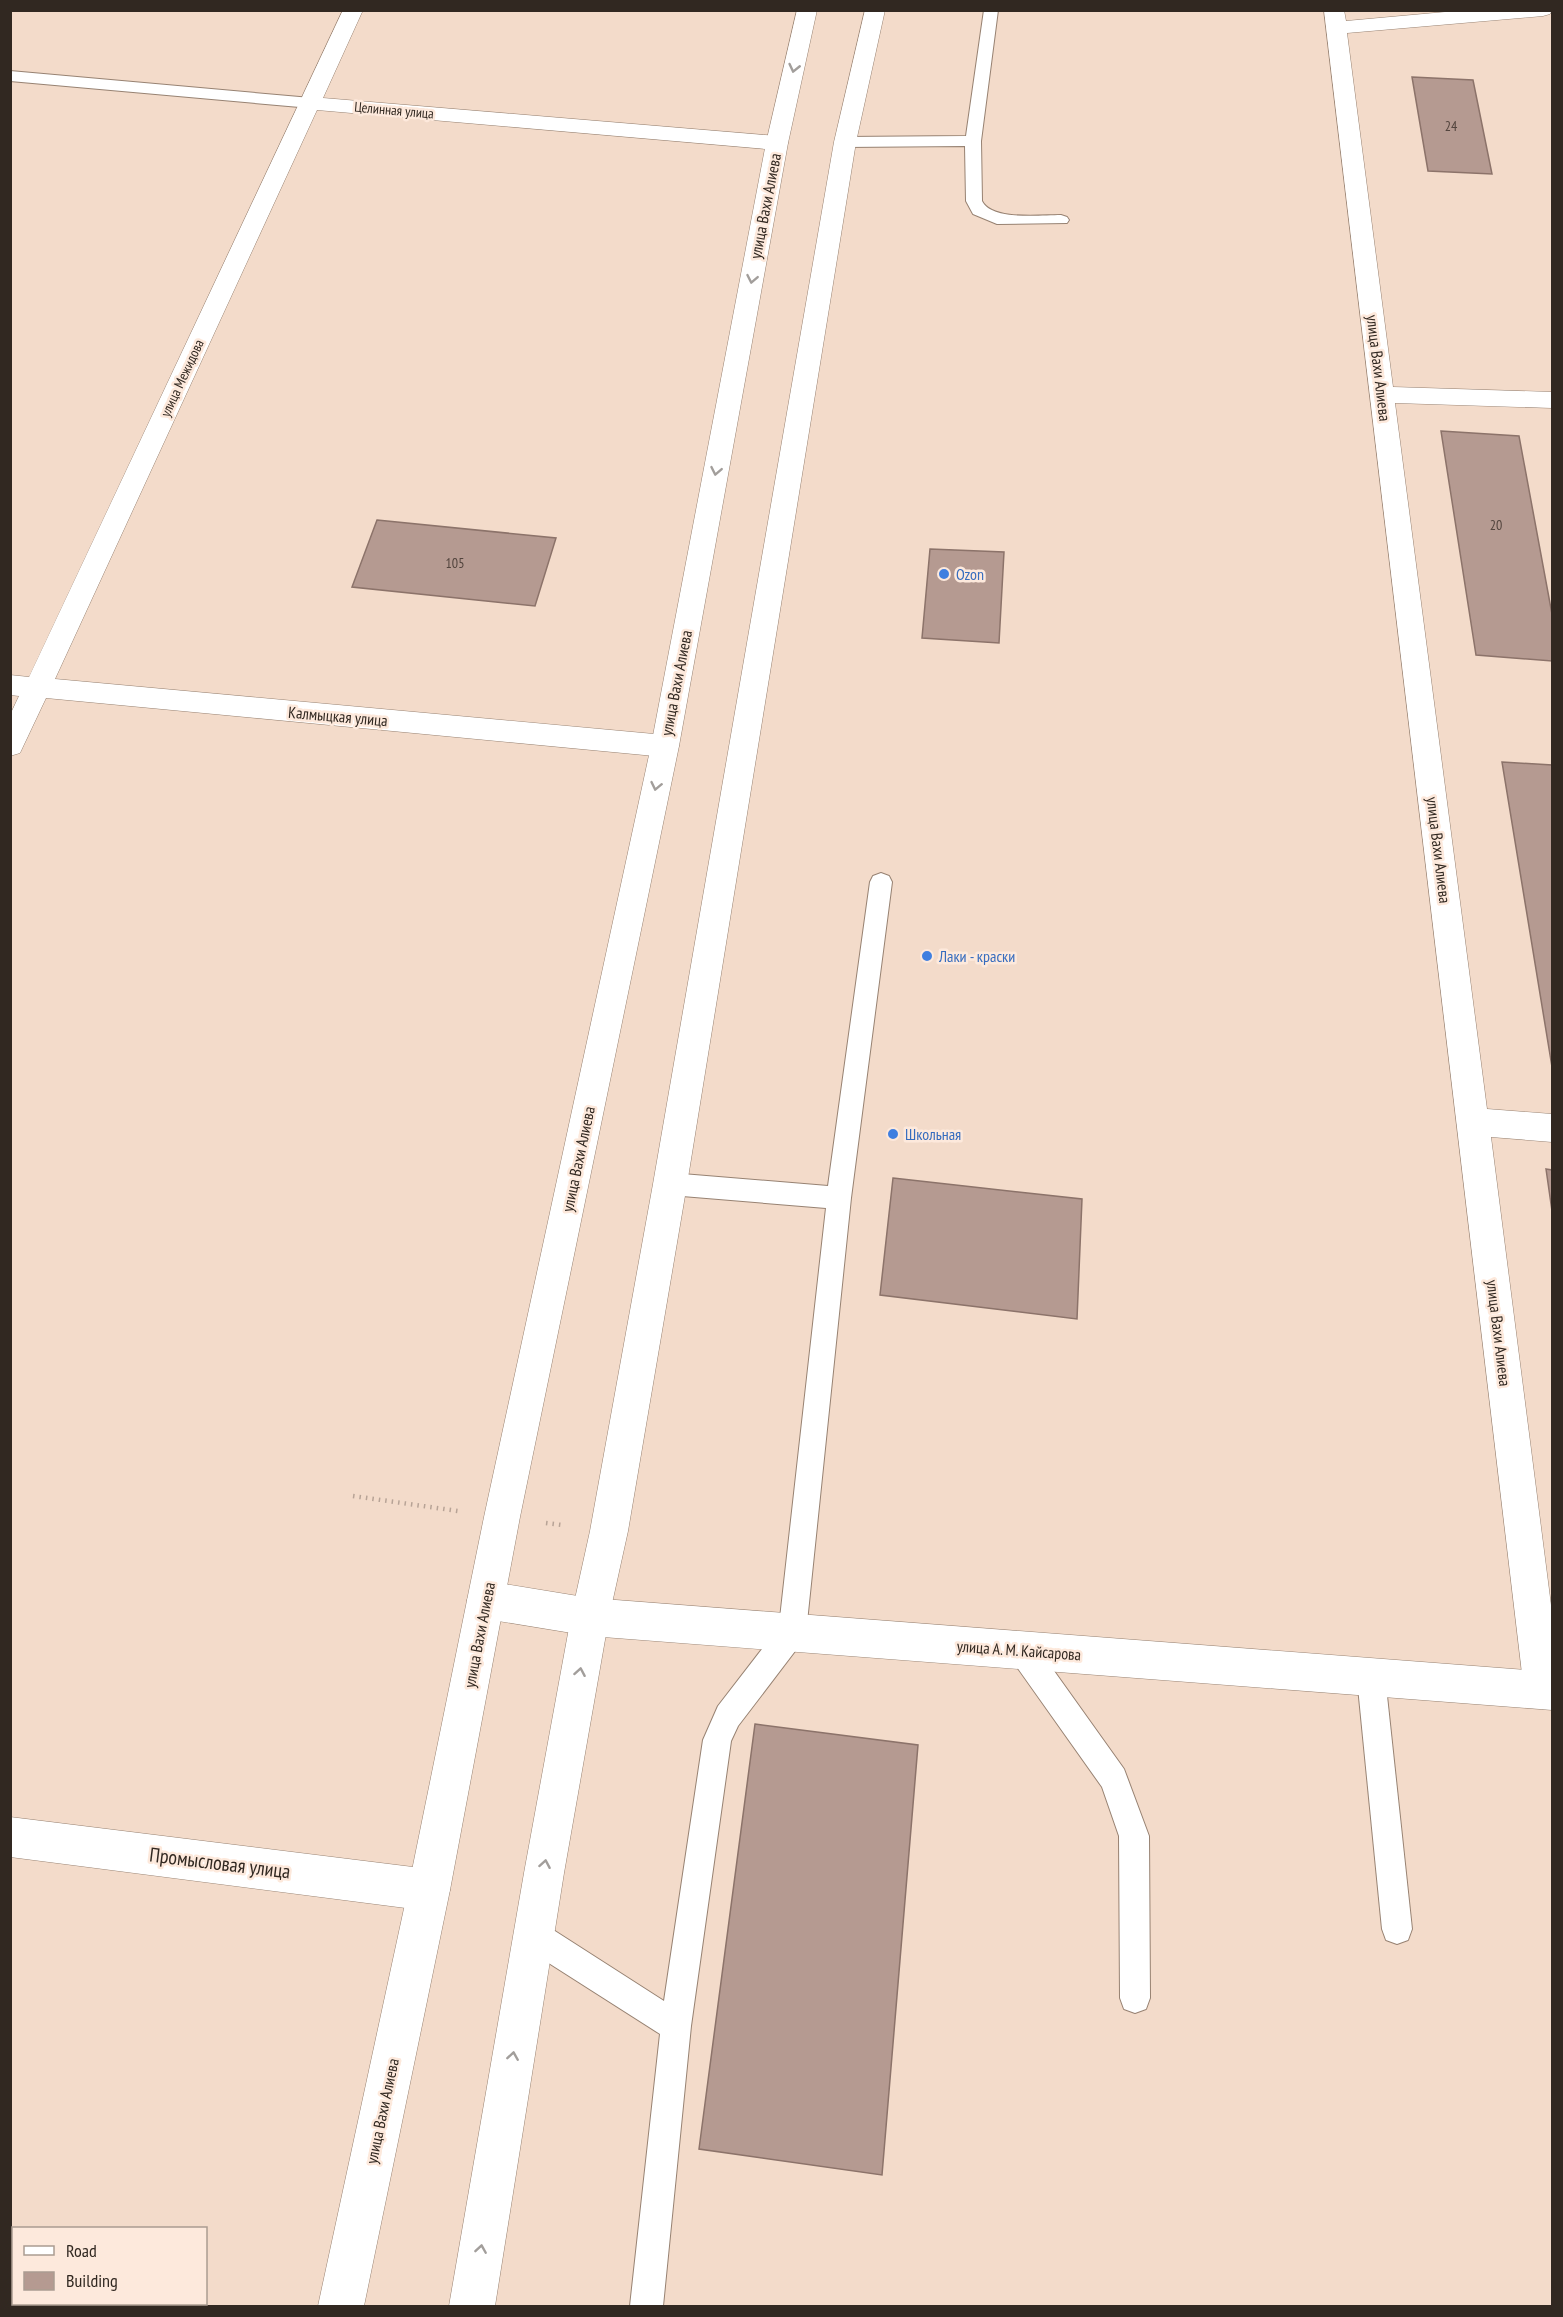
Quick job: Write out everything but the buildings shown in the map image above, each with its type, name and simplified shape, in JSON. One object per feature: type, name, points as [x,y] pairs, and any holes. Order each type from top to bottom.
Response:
[{"type":"street","name":"улица Межидова","points":[[10,746],[24,686],[311,103],[352,10]]},
{"type":"street","name":"улица Вахи Алиева","points":[[341,2307],[665,746],[777,143],[807,10]]},
{"type":"street","points":[[472,2307],[533,1935],[590,1617],[609,1532],[670,1184],[845,142],[874,10]]},
{"type":"street","points":[[1336,19],[1543,10]]},
{"type":"street","name":"улица Вахи Алиева","points":[[1336,19],[1473,1122],[1548,1691]]},
{"type":"street","name":"Целинная улица","points":[[311,103],[777,143]]},
{"type":"street","points":[[1382,395],[1551,405]]},
{"type":"street","name":"Калмыцкая улица","points":[[24,686],[665,746]]},
{"type":"street","points":[[1473,1122],[1552,1128]]},
{"type":"street","name":"улица А. М. Кайсарова","points":[[486,1600],[590,1617],[1548,1691]]},
{"type":"street","name":"Промысловая улица","points":[[10,1837],[429,1890]]},
{"type":"lane","points":[[991,10],[973,141],[974,201],[979,211],[997,219],[1062,220]]},
{"type":"lane","name":"Целинная улица","points":[[10,76],[311,103]]},
{"type":"lane","points":[[845,142],[973,141]]},
{"type":"lane","points":[[646,2307],[676,2026],[717,1740],[728,1716],[792,1632],[839,1198],[881,882]]},
{"type":"lane","points":[[670,1184],[839,1198]]},
{"type":"lane","points":[[1022,1650],[1114,1779],[1134,1836],[1135,1998]]},
{"type":"lane","points":[[1371,1677],[1397,1929]]},
{"type":"lane","points":[[533,1935],[676,2026]]},
{"type":"place","name":"Ozon","points":[[944,574]]},
{"type":"place","name":"Лаки - краски","points":[[927,956]]},
{"type":"place","name":"Школьная","points":[[893,1134]]}]
